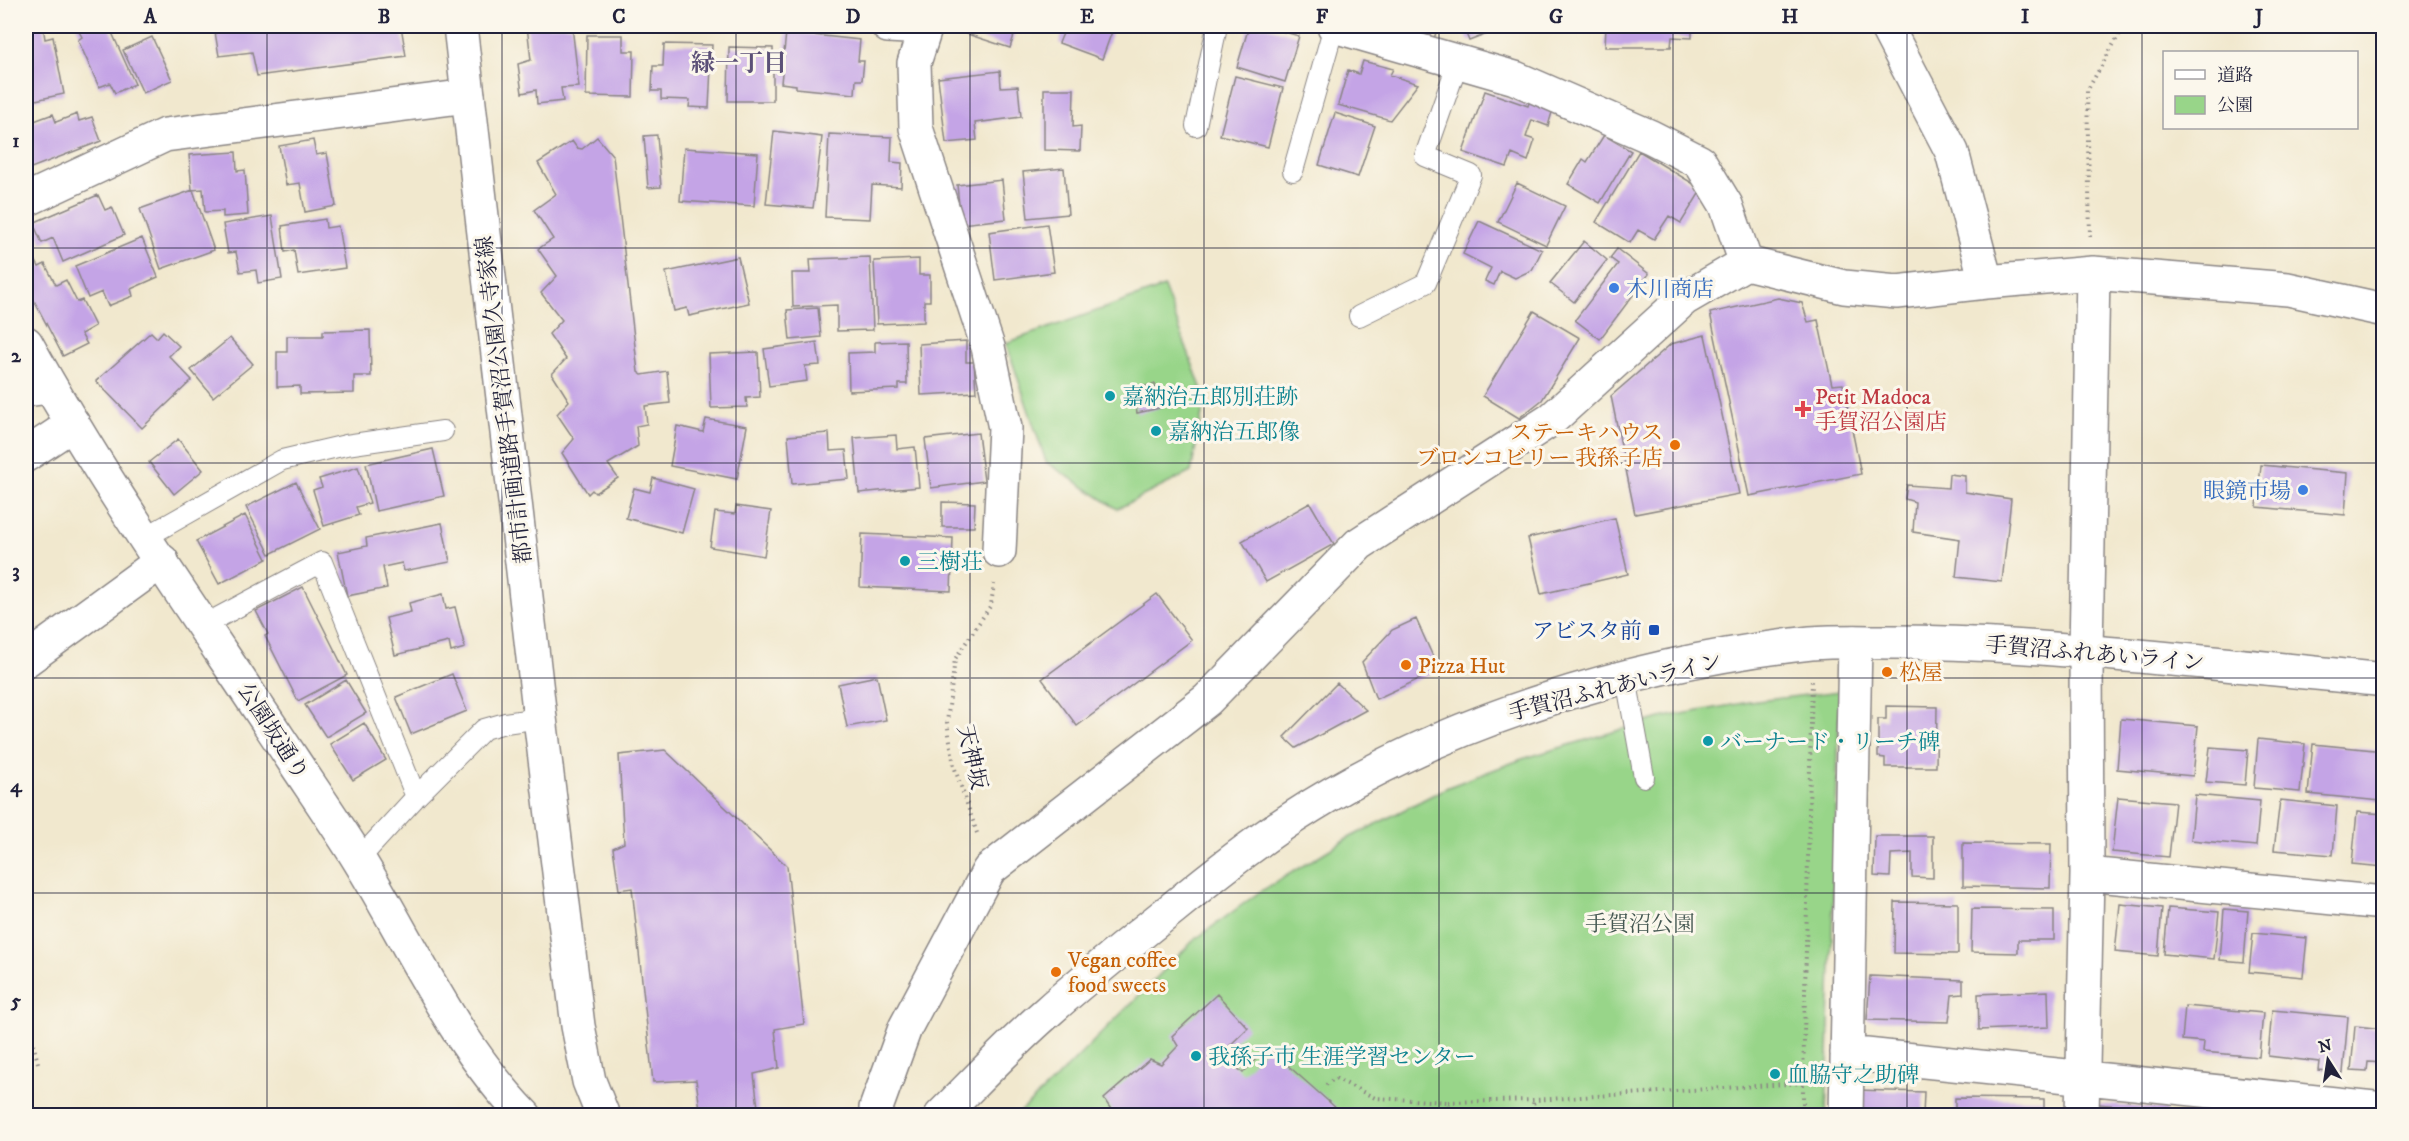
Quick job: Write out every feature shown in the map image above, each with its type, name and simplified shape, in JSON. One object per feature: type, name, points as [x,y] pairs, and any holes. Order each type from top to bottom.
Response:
[{"type":"street","name":"都市計画道路手賀沼公園久寺家線","points":[[460,26],[578,1026],[590,1081],[603,1116]]},
{"type":"street","points":[[888,26],[926,27],[914,63],[916,128],[988,347],[1005,428],[999,551]]},
{"type":"street","points":[[1334,26],[1515,78],[1651,137],[1700,162],[1726,205],[1746,263]]},
{"type":"street","points":[[1886,26],[1952,152],[1986,282]]},
{"type":"street","points":[[26,200],[165,135],[468,96]]},
{"type":"street","points":[[877,1116],[876,1108],[905,1028],[989,870],[1208,700],[1359,544],[1552,419],[1684,299],[1746,263],[1844,286],[1897,292],[2093,273],[2288,289],[2384,310]]},
{"type":"street","points":[[2082,1116],[2087,873],[2086,651],[2093,273]]},
{"type":"street","name":"公園坂通り","points":[[26,343],[38,388],[73,424],[359,859],[450,1017],[486,1070],[525,1116]]},
{"type":"street","points":[[26,454],[73,424]]},
{"type":"street","points":[[26,660],[154,549]]},
{"type":"street","points":[[1846,1116],[1855,642]]},
{"type":"street","name":"手賀沼ふれあいライン","points":[[941,1116],[1041,1017],[1108,960],[1240,854],[1296,815],[1368,774],[1486,720],[1567,693],[1672,666],[1813,643],[1855,642],[1966,643],[2086,651],[2384,680]]},
{"type":"street","points":[[2087,873],[2384,903]]},
{"type":"street","points":[[1847,1053],[2384,1109]]},
{"type":"lane","points":[[1196,126],[1217,26]]},
{"type":"lane","points":[[1293,171],[1334,26]]},
{"type":"lane","points":[[1359,316],[1426,283],[1471,175],[1425,156],[1458,62]]},
{"type":"lane","points":[[154,549],[282,460],[346,445],[443,431]]},
{"type":"lane","points":[[204,625],[322,562],[416,797]]},
{"type":"lane","points":[[1626,678],[1644,777]]},
{"type":"lane","points":[[359,859],[416,797],[484,729],[505,723],[540,718]]},
{"type":"path","points":[[2093,273],[2087,91],[2124,26]]},
{"type":"path","name":"天神坂","points":[[989,870],[954,766],[947,722],[955,659],[992,605],[999,551]]},
{"type":"path","points":[[1803,1116],[1813,643]]},
{"type":"path","points":[[26,1015],[38,1063]]},
{"type":"path","points":[[1326,1085],[1335,1078],[1375,1098],[1448,1102],[1534,1100],[1803,1083]]},
{"type":"path","points":[[1531,1116],[1534,1100]]},
{"type":"path","points":[[1448,1102],[1449,1116]]},
{"type":"green space","points":[[1164,287],[1205,398],[1191,472],[1117,509],[1046,462],[1006,343]]},
{"type":"green space","name":"手賀沼公園","points":[[1840,691],[1826,1115],[1016,1116],[1193,941],[1258,893],[1345,840],[1448,787],[1522,759],[1660,718],[1749,702]]},
{"type":"building","points":[[26,26],[43,26],[45,39],[53,37],[64,94],[26,102]]},
{"type":"building","points":[[76,26],[109,26],[135,84],[115,93],[110,83],[99,87],[78,40],[82,37]]},
{"type":"building","points":[[214,26],[401,26],[406,56],[257,76],[252,52],[219,56]]},
{"type":"building","points":[[527,26],[572,26],[579,87],[561,88],[563,101],[537,104],[536,90],[522,93],[518,64],[531,60]]},
{"type":"building","points":[[966,26],[1017,26],[1010,48],[964,33]]},
{"type":"building","points":[[1066,26],[1114,26],[1102,59],[1059,43]]},
{"type":"building","points":[[1249,26],[1264,26],[1299,36],[1285,82],[1237,67]]},
{"type":"building","points":[[1403,26],[1438,26],[1434,39],[1402,30]]},
{"type":"building","points":[[1463,26],[1508,26],[1469,41]]},
{"type":"building","points":[[1606,26],[1692,26],[1692,38],[1672,37],[1671,47],[1605,47]]},
{"type":"building","points":[[786,32],[860,40],[858,61],[864,61],[862,80],[856,80],[855,94],[796,88],[796,85],[781,83]]},
{"type":"building","points":[[587,35],[623,35],[623,51],[634,51],[633,97],[586,96]]},
{"type":"building","points":[[152,37],[172,80],[143,93],[123,50]]},
{"type":"building","points":[[664,44],[712,45],[709,108],[689,107],[690,100],[661,99],[661,91],[652,91],[653,66],[663,66]]},
{"type":"building","points":[[729,47],[773,48],[773,101],[728,101]]},
{"type":"building","points":[[1363,61],[1393,69],[1390,75],[1418,84],[1390,120],[1338,105],[1348,70],[1359,74]]},
{"type":"building","points":[[1000,71],[1001,87],[1018,86],[1021,117],[975,123],[977,140],[946,143],[938,78]]},
{"type":"building","points":[[1235,76],[1283,88],[1268,147],[1220,135]]},
{"type":"building","points":[[1044,89],[1074,89],[1073,127],[1081,126],[1080,151],[1044,150]]},
{"type":"building","points":[[1485,91],[1528,106],[1530,100],[1553,109],[1548,126],[1532,120],[1526,137],[1535,140],[1528,161],[1512,154],[1507,167],[1463,152]]},
{"type":"building","points":[[1335,113],[1375,126],[1358,177],[1319,165]]},
{"type":"building","points":[[53,114],[56,122],[77,114],[79,121],[92,117],[101,141],[26,170],[26,124]]},
{"type":"building","points":[[774,131],[822,137],[813,208],[766,204]]},
{"type":"building","points":[[829,134],[892,137],[891,162],[902,163],[901,187],[872,185],[870,219],[825,217]]},
{"type":"building","points":[[657,135],[661,187],[648,188],[644,136]]},
{"type":"building","points":[[1604,135],[1631,151],[1600,203],[1568,184],[1583,159],[1587,162]]},
{"type":"building","points":[[597,137],[613,156],[638,372],[642,375],[667,371],[670,403],[645,406],[647,424],[636,426],[638,446],[608,464],[618,478],[595,493],[592,490],[588,494],[562,453],[574,439],[557,414],[569,401],[552,374],[566,359],[549,334],[562,320],[541,293],[557,276],[538,249],[553,239],[534,210],[556,194],[538,163],[572,141],[577,148],[582,149]]},
{"type":"building","points":[[313,140],[316,155],[327,153],[336,206],[305,212],[300,183],[286,185],[279,146]]},
{"type":"building","points":[[684,148],[758,153],[754,206],[680,201]]},
{"type":"building","points":[[1639,151],[1702,189],[1681,223],[1669,216],[1654,239],[1638,230],[1630,243],[1596,222]]},
{"type":"building","points":[[236,152],[237,171],[245,170],[248,215],[223,217],[223,211],[205,212],[203,189],[192,190],[189,155]]},
{"type":"building","points":[[1064,168],[1068,214],[1028,218],[1023,172]]},
{"type":"building","points":[[1002,180],[1006,219],[961,224],[957,185]]},
{"type":"building","points":[[1517,183],[1565,206],[1546,245],[1498,222]]},
{"type":"building","points":[[193,190],[214,250],[161,269],[140,209]]},
{"type":"building","points":[[98,195],[105,210],[112,207],[124,235],[63,262],[53,238],[42,243],[33,223]]},
{"type":"building","points":[[272,216],[282,279],[258,283],[256,270],[240,272],[236,252],[228,253],[223,224]]},
{"type":"building","points":[[325,219],[326,228],[338,226],[345,268],[298,275],[294,250],[285,252],[282,226]]},
{"type":"building","points":[[1479,221],[1542,250],[1532,270],[1515,278],[1500,271],[1494,285],[1485,281],[1491,268],[1463,254]]},
{"type":"building","points":[[1047,224],[1054,272],[995,280],[989,232]]},
{"type":"building","points":[[142,238],[158,277],[131,289],[133,296],[108,306],[102,292],[88,298],[75,266]]},
{"type":"building","points":[[1584,241],[1607,260],[1574,302],[1550,283]]},
{"type":"building","points":[[1617,249],[1649,274],[1600,339],[1575,320],[1618,264],[1610,258]]},
{"type":"building","points":[[31,252],[39,267],[45,264],[56,285],[66,280],[77,302],[82,300],[95,326],[81,334],[87,344],[63,356],[26,285],[26,255]]},
{"type":"building","points":[[738,257],[749,303],[689,316],[687,308],[674,311],[666,272]]},
{"type":"building","points":[[870,257],[873,330],[837,331],[837,305],[793,307],[792,273],[811,273],[810,259]]},
{"type":"building","points":[[919,259],[919,275],[930,275],[930,301],[924,301],[924,322],[877,324],[874,261]]},
{"type":"building","points":[[1778,298],[1802,303],[1808,322],[1818,320],[1832,385],[1843,384],[1861,474],[1749,496],[1710,313]]},
{"type":"building","points":[[818,308],[821,337],[790,340],[787,310]]},
{"type":"building","points":[[1534,311],[1580,338],[1542,400],[1519,418],[1483,396]]},
{"type":"building","points":[[370,330],[371,376],[354,376],[354,393],[300,394],[300,386],[277,387],[277,352],[287,352],[287,336],[323,336],[323,331]]},
{"type":"building","points":[[163,331],[179,346],[169,356],[192,380],[142,428],[96,381],[151,332],[157,338]]},
{"type":"building","name":"ステーキハウス ブロンコビリー 我孫子店","points":[[1705,335],[1739,494],[1635,514],[1611,396],[1671,344]]},
{"type":"building","points":[[230,338],[253,364],[213,397],[191,370]]},
{"type":"building","points":[[906,341],[907,384],[899,384],[899,389],[849,391],[848,353],[875,352],[875,342]]},
{"type":"building","points":[[966,341],[966,362],[974,362],[976,392],[921,395],[919,344]]},
{"type":"building","points":[[817,342],[820,365],[805,366],[807,381],[769,386],[764,349]]},
{"type":"building","points":[[758,352],[760,397],[746,398],[747,407],[711,408],[709,354]]},
{"type":"building","points":[[1155,384],[1160,408],[1137,413],[1132,389]]},
{"type":"building","points":[[706,419],[747,426],[737,479],[670,466],[677,426],[703,432]]},
{"type":"building","points":[[829,433],[830,451],[846,450],[849,479],[792,484],[788,436]]},
{"type":"building","points":[[978,433],[984,481],[931,488],[925,439]]},
{"type":"building","points":[[896,435],[897,449],[915,447],[919,487],[859,493],[854,438]]},
{"type":"building","points":[[178,439],[203,470],[174,494],[149,462]]},
{"type":"building","points":[[433,449],[444,496],[376,511],[366,464]]},
{"type":"building","name":"眼鏡市場","points":[[2261,465],[2348,473],[2345,515],[2257,507]]},
{"type":"building","points":[[358,467],[370,503],[356,507],[359,515],[324,526],[313,490],[322,487],[319,479]]},
{"type":"building","points":[[1949,474],[1965,476],[1965,492],[2011,499],[2002,582],[1956,577],[1960,539],[1913,532],[1915,502],[1905,499],[1907,485],[1948,488]]},
{"type":"building","points":[[653,478],[694,489],[682,533],[626,518],[634,488],[650,492]]},
{"type":"building","points":[[296,482],[320,529],[270,554],[246,507]]},
{"type":"building","points":[[942,502],[975,503],[974,527],[942,527]]},
{"type":"building","points":[[1310,503],[1334,544],[1266,582],[1242,541]]},
{"type":"building","points":[[736,506],[771,511],[764,556],[710,547],[715,512],[735,514]]},
{"type":"building","points":[[245,515],[267,559],[219,584],[196,541]]},
{"type":"building","points":[[1615,518],[1628,574],[1541,594],[1528,538]]},
{"type":"building","points":[[442,523],[450,562],[404,571],[402,563],[383,567],[387,588],[347,596],[338,552],[367,546],[366,538]]},
{"type":"building","points":[[862,534],[953,538],[951,591],[860,587]]},
{"type":"building","points":[[303,587],[347,675],[298,701],[265,636],[268,634],[256,611]]},
{"type":"building","points":[[443,594],[446,609],[455,607],[465,648],[451,652],[449,642],[395,655],[386,618],[411,612],[409,603]]},
{"type":"building","points":[[1157,594],[1192,640],[1077,726],[1042,679]]},
{"type":"building","points":[[1416,619],[1439,670],[1376,699],[1362,662],[1392,630]]},
{"type":"building","points":[[452,674],[467,711],[411,734],[396,697]]},
{"type":"building","points":[[877,676],[886,720],[847,727],[838,684]]},
{"type":"building","points":[[346,680],[366,713],[326,737],[305,705]]},
{"type":"building","points":[[1337,683],[1366,710],[1296,748],[1284,737]]},
{"type":"building","points":[[1886,706],[1937,707],[1936,767],[1885,767],[1885,758],[1878,757],[1878,719],[1886,719]]},
{"type":"building","points":[[2121,719],[2198,726],[2193,776],[2117,769]]},
{"type":"building","points":[[364,723],[386,760],[353,780],[330,744]]},
{"type":"building","points":[[2258,739],[2305,744],[2300,792],[2254,788]]},
{"type":"building","points":[[2313,744],[2384,751],[2381,801],[2308,794]]},
{"type":"building","points":[[2210,747],[2248,750],[2245,785],[2206,782]]},
{"type":"building","points":[[665,750],[787,866],[804,1024],[775,1029],[779,1068],[754,1074],[759,1116],[701,1116],[696,1080],[653,1082],[632,888],[619,890],[613,848],[624,843],[619,755]]},
{"type":"building","points":[[2195,795],[2260,801],[2256,846],[2191,840]]},
{"type":"building","points":[[2118,797],[2175,802],[2169,857],[2112,852]]},
{"type":"building","points":[[2280,800],[2337,806],[2333,855],[2274,850]]},
{"type":"building","points":[[2357,812],[2384,814],[2384,867],[2352,864]]},
{"type":"building","points":[[1875,836],[1933,836],[1933,878],[1912,877],[1912,853],[1891,854],[1890,877],[1874,876]]},
{"type":"building","points":[[1963,843],[2051,844],[2050,888],[1963,886]]},
{"type":"building","points":[[1895,902],[1958,903],[1958,954],[1894,953]]},
{"type":"building","points":[[2120,904],[2162,908],[2158,956],[2115,952]]},
{"type":"building","points":[[2168,908],[2219,912],[2214,959],[2164,954]]},
{"type":"building","points":[[1972,909],[2054,910],[2054,940],[2018,940],[2018,953],[1971,952]]},
{"type":"building","points":[[2224,909],[2248,911],[2244,962],[2220,960]]},
{"type":"building","points":[[2253,933],[2307,938],[2303,977],[2249,972]]},
{"type":"building","points":[[1870,976],[1963,980],[1963,994],[1952,995],[1949,1022],[1867,1020]]},
{"type":"building","points":[[2048,991],[2049,1027],[1979,1030],[1978,994]]},
{"type":"building","name":"我孫子市 生涯学習センター","points":[[1217,994],[1248,1028],[1221,1054],[1243,1073],[1267,1047],[1336,1108],[1330,1116],[1107,1116],[1112,1111],[1104,1099],[1150,1059],[1161,1064],[1178,1046],[1172,1036]]},
{"type":"building","points":[[2185,1006],[2263,1013],[2259,1057],[2203,1052],[2204,1042],[2182,1040]]},
{"type":"building","points":[[2272,1010],[2348,1017],[2343,1073],[2318,1070],[2319,1062],[2268,1056]]},
{"type":"building","points":[[2355,1026],[2384,1029],[2384,1063],[2368,1062],[2367,1071],[2351,1070]]},
{"type":"building","points":[[1856,1090],[1924,1092],[1923,1116],[1855,1116]]},
{"type":"building","points":[[1955,1098],[2044,1099],[2044,1116],[1955,1116]]},
{"type":"building","points":[[2097,1104],[2166,1110],[2166,1116],[2096,1116]]},
{"type":"place","name":"木川商店","points":[[1614,288]]},
{"type":"place","name":"嘉納治五郎別荘跡","points":[[1110,396]]},
{"type":"place","name":"Petit Madoca 手賀沼公園店","points":[[1803,409]]},
{"type":"place","name":"嘉納治五郎像","points":[[1156,431]]},
{"type":"place","name":"ステーキハウス ブロンコビリー 我孫子店","points":[[1675,445]]},
{"type":"place","name":"眼鏡市場","points":[[2303,490]]},
{"type":"place","name":"三樹荘","points":[[905,561]]},
{"type":"place","name":"アビスタ前","points":[[1654,630]]},
{"type":"place","name":"Pizza Hut","points":[[1406,665]]},
{"type":"place","name":"松屋","points":[[1887,672]]},
{"type":"place","name":"バーナード・リーチ碑","points":[[1708,741]]},
{"type":"place","name":"Vegan coffee food sweets","points":[[1056,972]]},
{"type":"place","name":"我孫子市 生涯学習センター","points":[[1196,1056]]},
{"type":"place","name":"血脇守之助碑","points":[[1775,1074]]},
{"type":"district","name":"緑一丁目","points":[[739,63]]}]
